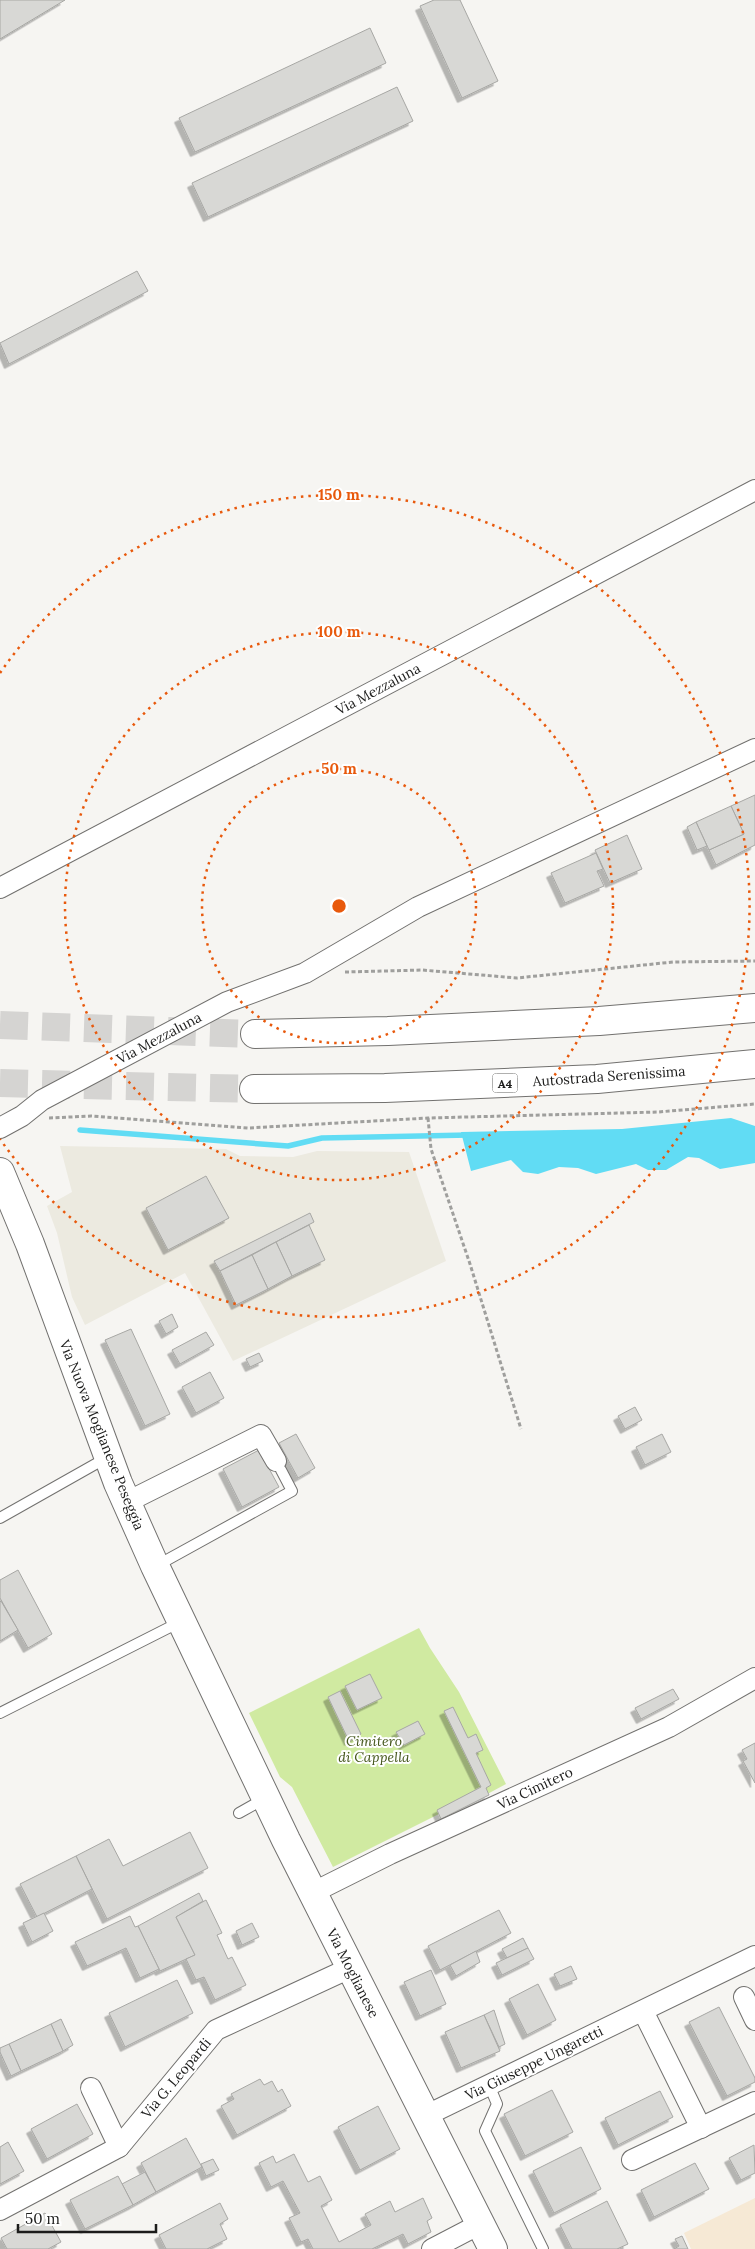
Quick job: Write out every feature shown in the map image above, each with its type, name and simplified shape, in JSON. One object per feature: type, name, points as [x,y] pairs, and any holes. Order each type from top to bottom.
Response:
[{"type":"main road","points":[[255,1034],[388,1031],[599,1022],[755,1008]]},
{"type":"main road","name":"Autostrada Serenissima","points":[[254,1089],[385,1088],[597,1079],[755,1064]]},
{"type":"main road","name":"Via Nuova Moglianese Peseggia","points":[[0,1172],[30,1244],[108,1457],[155,1566],[229,1720]]},
{"type":"main road","name":"Via Moglianese","points":[[229,1720],[312,1893],[493,2249]]},
{"type":"street","name":"Via Mezzaluna","points":[[0,888],[755,490]]},
{"type":"street","name":"Via Mezzaluna","points":[[0,1128],[22,1116],[42,1100],[228,1002],[305,973],[418,907],[755,749]]},
{"type":"street","points":[[126,1500],[139,1496],[261,1435],[279,1465]]},
{"type":"street","name":"Via Cimitero","points":[[312,1893],[390,1854],[668,1726],[755,1678]]},
{"type":"street","name":"Via Giuseppe Ungaretti","points":[[425,2116],[755,1956]]},
{"type":"street","name":"Via G. Leopardi","points":[[0,2210],[119,2147],[216,2030],[350,1968]]},
{"type":"street","points":[[744,1997],[755,2020]]},
{"type":"street","points":[[644,2010],[701,2128]]},
{"type":"street","points":[[91,2088],[119,2147]]},
{"type":"street","points":[[632,2160],[755,2102]]},
{"type":"street","points":[[432,2249],[480,2224]]},
{"type":"lane","points":[[0,1518],[108,1457]]},
{"type":"lane","points":[[155,1566],[292,1491],[279,1465]]},
{"type":"lane","points":[[0,1713],[182,1621]]},
{"type":"lane","points":[[239,1813],[266,1798]]},
{"type":"lane","points":[[489,2085],[498,2104],[485,2131],[543,2249]]},
{"type":"path","points":[[344,972],[422,970],[517,978],[673,962],[755,961]]},
{"type":"path","points":[[22,1116],[44,1118],[92,1116],[248,1128],[428,1118],[658,1112],[755,1104]]},
{"type":"path","points":[[428,1118],[431,1149],[470,1264],[522,1429]]},
{"type":"shaded area","points":[[60,1146],[226,1149],[240,1156],[293,1157],[317,1151],[409,1152],[446,1261],[233,1361],[185,1273],[85,1325],[72,1297],[57,1233],[47,1206],[72,1192]]},
{"type":"shaded area","points":[[755,2198],[755,2249],[691,2249],[684,2233]]},
{"type":"green space","name":"Cimitero di Cappella","points":[[419,1628],[459,1692],[506,1784],[441,1819],[439,1814],[333,1867],[292,1787],[280,1777],[249,1713]]},
{"type":"water","points":[[731,1118],[755,1126],[755,1163],[720,1169],[699,1158],[688,1157],[666,1170],[648,1170],[636,1164],[596,1174],[578,1168],[559,1167],[538,1174],[523,1172],[511,1160],[471,1171],[461,1132],[622,1129]]},
{"type":"building","points":[[0,0],[65,0],[0,39]]},
{"type":"building","points":[[434,0],[460,0],[498,81],[462,98],[420,6]]},
{"type":"building","points":[[370,28],[386,63],[195,152],[179,118]]},
{"type":"building","points":[[397,87],[413,121],[208,217],[192,183]]},
{"type":"building","points":[[137,271],[148,291],[9,364],[0,343]]},
{"type":"building","points":[[755,795],[755,845],[716,865],[709,850],[744,834],[731,806]]},
{"type":"building","points":[[731,806],[744,834],[709,850],[696,822]]},
{"type":"building","points":[[696,822],[707,846],[697,850],[687,827]]},
{"type":"building","points":[[627,835],[642,869],[610,883],[595,850]]},
{"type":"building","points":[[596,853],[603,869],[597,871],[604,886],[565,903],[551,873]]},
{"type":"building","points":[[206,1176],[229,1218],[168,1250],[146,1208]]},
{"type":"building","points":[[310,1213],[314,1222],[220,1271],[214,1261]]},
{"type":"building","points":[[309,1225],[325,1260],[292,1276],[276,1242]]},
{"type":"building","points":[[276,1242],[292,1276],[268,1289],[252,1255]]},
{"type":"building","points":[[252,1255],[268,1289],[236,1305],[220,1271]]},
{"type":"building","points":[[172,1314],[178,1327],[166,1334],[159,1321]]},
{"type":"building","points":[[131,1329],[170,1414],[145,1426],[105,1340]]},
{"type":"building","points":[[206,1332],[214,1345],[180,1364],[172,1350]]},
{"type":"building","points":[[259,1353],[263,1361],[250,1367],[246,1359]]},
{"type":"building","points":[[210,1372],[224,1398],[196,1413],[182,1387]]},
{"type":"building","points":[[635,1407],[642,1420],[625,1429],[618,1416]]},
{"type":"building","points":[[296,1434],[315,1468],[298,1478],[279,1443]]},
{"type":"building","points":[[662,1434],[671,1452],[645,1465],[636,1447]]},
{"type":"building","points":[[259,1450],[279,1487],[242,1507],[223,1469]]},
{"type":"building","points":[[18,1570],[52,1634],[28,1648],[0,1598],[0,1580]]},
{"type":"building","points":[[0,1602],[18,1630],[0,1641]]},
{"type":"building","points":[[370,1674],[382,1698],[357,1710],[345,1686]]},
{"type":"building","points":[[673,1689],[679,1699],[641,1719],[635,1708]]},
{"type":"building","points":[[340,1691],[361,1734],[349,1741],[328,1697]]},
{"type":"building","points":[[453,1707],[468,1738],[476,1734],[483,1750],[476,1753],[491,1785],[486,1788],[489,1795],[441,1819],[437,1810],[481,1787],[444,1711]]},
{"type":"building","points":[[418,1721],[425,1734],[404,1745],[396,1732]]},
{"type":"building","points":[[755,1743],[755,1783],[743,1761],[747,1759],[742,1750]]},
{"type":"building","points":[[190,1832],[208,1868],[107,1919],[76,1856],[109,1839],[123,1866]]},
{"type":"building","points":[[76,1856],[92,1889],[37,1917],[20,1884]]},
{"type":"building","points":[[199,1893],[203,1901],[176,1917],[195,1955],[160,1971],[138,1926]]},
{"type":"building","points":[[206,1900],[222,1933],[217,1935],[228,1959],[232,1957],[246,1985],[215,2000],[204,1977],[196,1980],[186,1959],[195,1955],[176,1917]]},
{"type":"building","points":[[499,1910],[511,1933],[440,1970],[428,1946]]},
{"type":"building","points":[[44,1913],[53,1931],[32,1942],[23,1923]]},
{"type":"building","points":[[130,1916],[135,1927],[138,1926],[159,1969],[140,1978],[126,1948],[87,1966],[75,1942]]},
{"type":"building","points":[[252,1923],[259,1937],[242,1945],[236,1931]]},
{"type":"building","points":[[523,1938],[528,1948],[507,1958],[502,1949]]},
{"type":"building","points":[[528,1948],[534,1959],[502,1975],[496,1963]]},
{"type":"building","points":[[476,1951],[480,1962],[456,1976],[450,1965]]},
{"type":"building","points":[[571,1966],[577,1979],[560,1986],[554,1974]]},
{"type":"building","points":[[431,1970],[446,2004],[420,2016],[404,1982]]},
{"type":"building","points":[[177,1980],[193,2013],[125,2047],[109,2013]]},
{"type":"building","points":[[538,1984],[556,2020],[527,2035],[509,1999]]},
{"type":"building","points":[[719,2007],[755,2078],[755,2082],[727,2096],[689,2022]]},
{"type":"building","points":[[494,2010],[505,2044],[499,2047],[484,2015]]},
{"type":"building","points":[[484,2015],[500,2051],[461,2068],[445,2032]]},
{"type":"building","points":[[61,2019],[73,2045],[63,2051],[51,2024]]},
{"type":"building","points":[[51,2024],[63,2051],[21,2071],[9,2044]]},
{"type":"building","points":[[9,2044],[21,2071],[11,2076],[0,2052],[0,2048]]},
{"type":"building","points":[[260,2079],[264,2085],[272,2081],[278,2092],[282,2089],[291,2106],[237,2135],[221,2106],[234,2099],[231,2094]]},
{"type":"building","points":[[552,2090],[573,2132],[525,2156],[504,2114]]},
{"type":"building","points":[[660,2091],[673,2117],[618,2145],[605,2118]]},
{"type":"building","points":[[77,2104],[93,2134],[47,2159],[31,2129]]},
{"type":"building","points":[[378,2106],[400,2149],[360,2170],[338,2127]]},
{"type":"building","points":[[186,2138],[202,2167],[156,2192],[141,2163]]},
{"type":"building","points":[[8,2142],[24,2171],[0,2184],[0,2147]]},
{"type":"building","points":[[754,2145],[755,2173],[741,2180],[729,2158]]},
{"type":"building","points":[[581,2147],[601,2189],[554,2213],[533,2171]]},
{"type":"building","points":[[294,2154],[308,2182],[320,2176],[332,2200],[321,2206],[339,2242],[371,2225],[365,2214],[390,2201],[395,2212],[423,2198],[432,2218],[427,2221],[431,2232],[408,2244],[403,2234],[372,2249],[313,2249],[308,2239],[301,2242],[289,2218],[300,2213],[283,2181],[271,2187],[259,2163],[273,2156],[276,2163]]},
{"type":"building","points":[[213,2159],[219,2170],[206,2176],[201,2164]]},
{"type":"building","points":[[695,2163],[709,2189],[654,2217],[641,2190]]},
{"type":"building","points":[[145,2172],[156,2192],[133,2205],[122,2184]]},
{"type":"building","points":[[118,2176],[133,2205],[85,2229],[70,2200]]},
{"type":"building","points":[[607,2201],[628,2244],[617,2249],[572,2249],[560,2225]]},
{"type":"building","points":[[220,2203],[228,2219],[220,2224],[227,2239],[207,2249],[166,2249],[159,2235]]},
{"type":"building","points":[[45,2213],[61,2242],[48,2249],[7,2249],[1,2238]]},
{"type":"building","points":[[682,2236],[688,2249],[674,2249],[679,2246],[675,2239]]},
{"type":"waterway","points":[[80,1130],[288,1146],[322,1138],[469,1135]]},
{"type":"tunnel","points":[[0,1025],[255,1034]]},
{"type":"tunnel","points":[[0,1083],[254,1089]]}]
